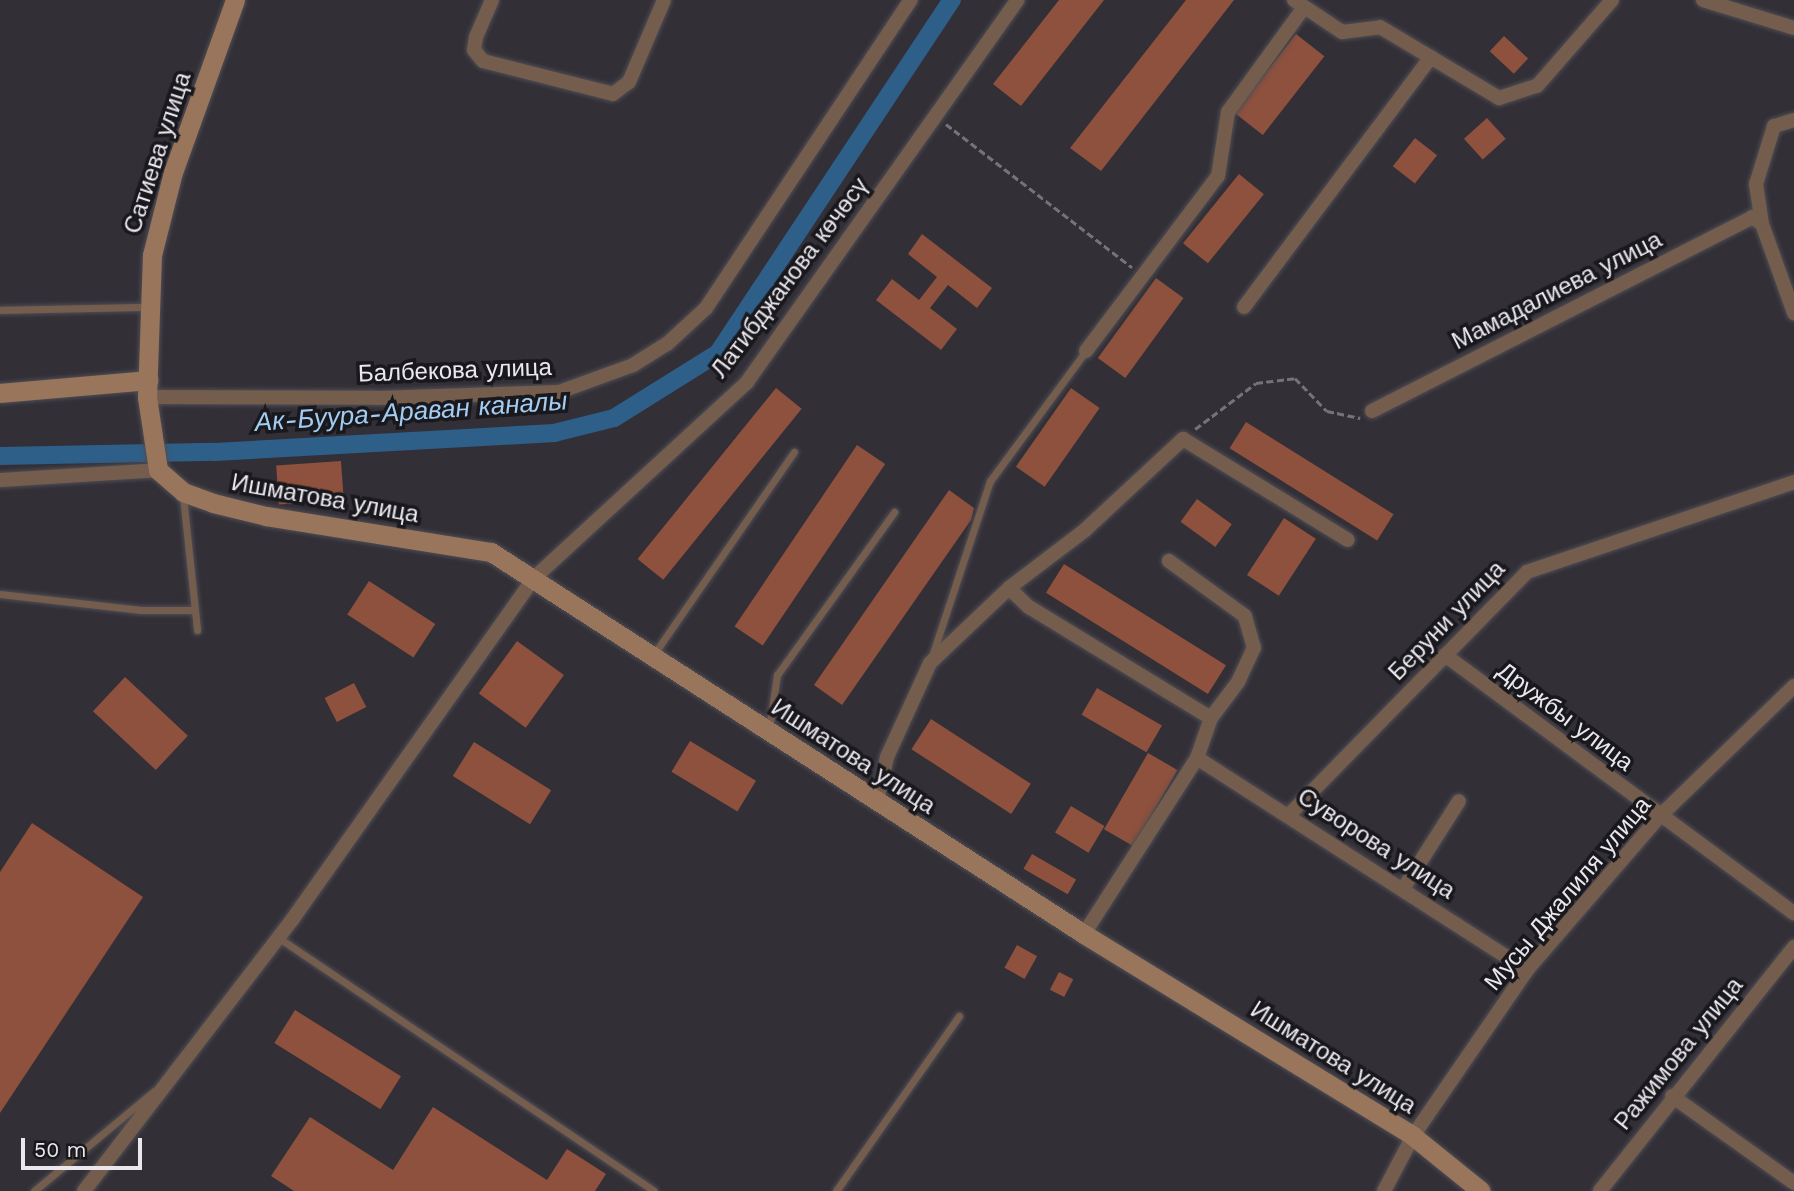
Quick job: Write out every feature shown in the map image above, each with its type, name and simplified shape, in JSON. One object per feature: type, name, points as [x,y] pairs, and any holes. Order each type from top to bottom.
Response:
[{"type":"main road","name":"Сатиева улица","points":[[158,470],[148,395],[152,255],[173,172],[235,0]]},
{"type":"main road","points":[[0,393],[148,395]]},
{"type":"main road","name":"Ишматова улица","points":[[158,470],[183,492],[266,516],[491,552],[1084,934],[1413,1136],[1481,1191]]},
{"type":"street","points":[[492,0],[475,37],[474,50],[483,61],[613,94],[629,82],[664,0]]},
{"type":"street","name":"Балбекова улица","points":[[148,395],[377,398],[559,392],[633,365],[667,344],[706,307],[911,0]]},
{"type":"street","name":"Латибджанова көчөсү","points":[[84,1191],[278,938],[533,579],[747,382],[1017,0]]},
{"type":"street","points":[[1086,351],[1218,176],[1228,112],[1298,5],[1342,32],[1380,27],[1499,98],[1537,86],[1612,0]]},
{"type":"street","points":[[1703,0],[1794,28]]},
{"type":"street","points":[[1244,307],[1431,57]]},
{"type":"street","points":[[1793,305],[1762,224],[1756,184],[1774,126],[1794,120]]},
{"type":"street","name":"Мамадалиева улица","points":[[1372,411],[1752,217],[1762,224]]},
{"type":"street","points":[[877,801],[887,757],[930,663],[1009,588],[1085,530],[1183,439],[1348,540]]},
{"type":"street","points":[[0,480],[158,470]]},
{"type":"street","name":"Беруни улица","points":[[1290,814],[1527,572],[1794,482]]},
{"type":"street","points":[[1084,934],[1197,758],[1211,718],[1238,682],[1254,648],[1245,617],[1169,561]]},
{"type":"street","points":[[1009,588],[1029,607],[1211,718]]},
{"type":"street","name":"Дружбы улица","points":[[1444,655],[1794,913]]},
{"type":"street","name":"Мусы Джалиля улица","points":[[1384,1191],[1413,1136],[1527,970],[1660,816],[1794,686]]},
{"type":"street","name":"Суворова улица","points":[[1197,758],[1290,814],[1527,970]]},
{"type":"street","points":[[1404,889],[1459,801]]},
{"type":"street","name":"Ражимова улица","points":[[1601,1191],[1672,1096],[1794,947]]},
{"type":"street","points":[[1672,1096],[1794,1183]]},
{"type":"lane","points":[[0,310],[149,307]]},
{"type":"lane","points":[[930,663],[990,481],[1086,351]]},
{"type":"lane","points":[[652,657],[794,452]]},
{"type":"lane","points":[[183,492],[197,630]]},
{"type":"lane","points":[[769,733],[777,675],[894,512]]},
{"type":"lane","points":[[0,594],[141,610],[195,610]]},
{"type":"lane","points":[[278,938],[654,1191]]},
{"type":"lane","points":[[836,1191],[959,1016]]},
{"type":"lane","points":[[34,1191],[167,1080]]},
{"type":"path","points":[[934,114],[1143,275]]},
{"type":"path","points":[[1183,439],[1256,383],[1295,378],[1326,411],[1354,418],[1372,411]]},
{"type":"building","points":[[1059,0],[1104,0],[1021,106],[993,84]]},
{"type":"building","points":[[1186,0],[1234,0],[1101,171],[1070,148]]},
{"type":"building","points":[[1296,34],[1324,56],[1263,135],[1234,113]]},
{"type":"building","points":[[1504,36],[1528,59],[1514,74],[1490,51]]},
{"type":"building","points":[[1487,118],[1506,139],[1483,160],[1464,139]]},
{"type":"building","points":[[1415,138],[1437,155],[1415,184],[1393,166]]},
{"type":"building","points":[[1239,174],[1264,194],[1208,263],[1183,243]]},
{"type":"building","points":[[922,234],[992,288],[977,308],[948,285],[930,308],[957,329],[941,350],[876,300],[892,279],[919,300],[937,277],[908,254]]},
{"type":"building","points":[[1156,278],[1184,298],[1125,378],[1098,358]]},
{"type":"building","points":[[776,388],[802,409],[663,580],[638,559]]},
{"type":"building","points":[[1071,388],[1100,408],[1045,487],[1016,467]]},
{"type":"building","points":[[1246,422],[1394,514],[1377,540],[1230,448]]},
{"type":"building","points":[[857,445],[885,464],[763,646],[735,627]]},
{"type":"building","points":[[341,461],[344,500],[279,504],[276,466]]},
{"type":"building","points":[[949,490],[974,508],[971,520],[842,705],[814,685]]},
{"type":"building","points":[[1197,499],[1232,524],[1215,547],[1181,522]]},
{"type":"building","points":[[1284,518],[1316,539],[1279,596],[1247,575]]},
{"type":"building","points":[[1064,564],[1226,665],[1208,694],[1046,593]]},
{"type":"building","points":[[369,581],[435,624],[413,658],[347,615]]},
{"type":"building","points":[[517,641],[564,675],[526,728],[479,694]]},
{"type":"building","points":[[125,677],[188,736],[156,770],[93,711]]},
{"type":"building","points":[[354,683],[366,707],[337,722],[325,698]]},
{"type":"building","points":[[1097,688],[1162,726],[1146,752],[1082,715]]},
{"type":"building","points":[[931,719],[1031,784],[1011,814],[911,749]]},
{"type":"building","points":[[690,741],[756,781],[737,812],[671,772]]},
{"type":"building","points":[[474,742],[551,790],[530,824],[453,776]]},
{"type":"building","points":[[1148,753],[1177,770],[1133,846],[1104,829]]},
{"type":"building","points":[[1071,806],[1104,826],[1088,853],[1055,833]]},
{"type":"building","points":[[32,823],[143,897],[0,1113],[0,872]]},
{"type":"building","points":[[1032,854],[1076,880],[1068,894],[1024,869]]},
{"type":"building","points":[[1017,945],[1037,956],[1025,979],[1004,968]]},
{"type":"building","points":[[1059,972],[1073,979],[1064,997],[1050,990]]},
{"type":"building","points":[[295,1010],[401,1076],[380,1109],[274,1043]]},
{"type":"building","points":[[433,1107],[547,1180],[567,1149],[606,1174],[595,1191],[294,1191],[271,1176],[310,1117],[393,1170]]},
{"type":"waterway","name":"Ак-Буура-Араван каналы","points":[[0,456],[215,452],[554,433],[614,418],[718,353],[952,0]]}]
